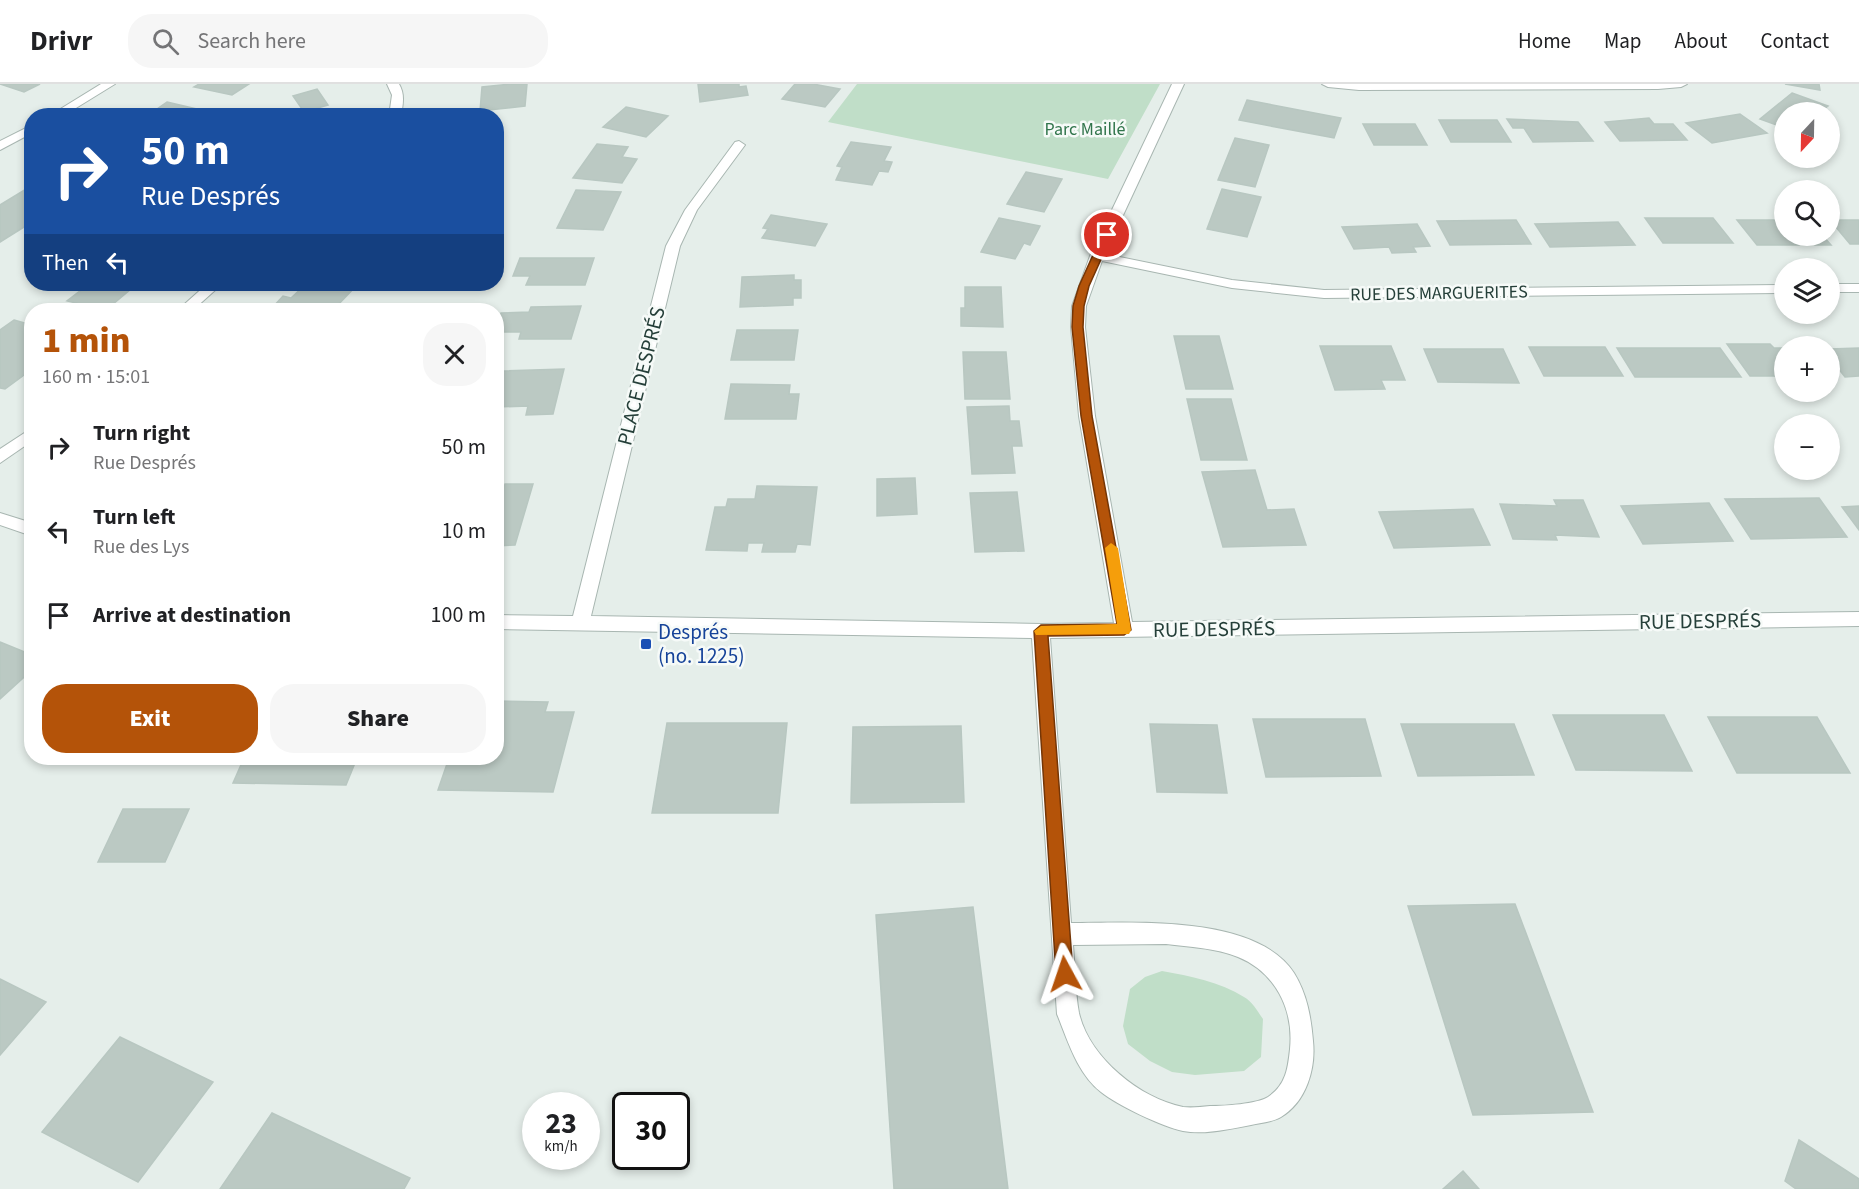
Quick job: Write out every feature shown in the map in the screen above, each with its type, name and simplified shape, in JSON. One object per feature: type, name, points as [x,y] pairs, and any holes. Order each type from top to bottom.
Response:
[{"type":"street","points":[[68,108],[109,84]]},
{"type":"street","points":[[393,84],[397,90],[397,108]]},
{"type":"street","points":[[1124,630],[1087,416],[1078,306],[1097,256],[1178,84]]},
{"type":"street","points":[[1328,84],[1359,87],[1658,87],[1681,84]]},
{"type":"street","points":[[0,146],[24,132]]},
{"type":"street","name":"PLACE DESPRÉS","points":[[580,624],[673,246],[691,210],[739,145]]},
{"type":"street","name":"RUE DES MARGUERITES","points":[[1097,256],[1232,284],[1324,294],[1774,289]]},
{"type":"street","points":[[1840,288],[1859,288]]},
{"type":"street","points":[[193,303],[207,291]]},
{"type":"street","points":[[0,457],[24,439]]},
{"type":"street","points":[[0,519],[24,527]]},
{"type":"street","name":"RUE DESPRÉS","points":[[504,622],[1041,631],[1859,619]]},
{"type":"street","points":[[1041,631],[1061,934],[1068,1014],[1084,1053],[1109,1083],[1147,1105],[1183,1119],[1227,1118],[1274,1108],[1298,1081],[1302,1045],[1298,1006],[1285,979],[1269,963],[1242,947],[1209,939],[1166,933],[1061,934]]},
{"type":"green space","name":"Parc Maillé","points":[[857,84],[1160,84],[1108,179],[828,122]]},
{"type":"green space","points":[[1162,971],[1215,984],[1250,1001],[1263,1019],[1261,1057],[1244,1071],[1195,1075],[1172,1072],[1150,1061],[1128,1044],[1123,1026],[1130,989],[1145,977]]},
{"type":"building","points":[[0,84],[40,84],[24,92]]},
{"type":"building","points":[[199,84],[249,84],[232,95],[194,87]]},
{"type":"building","points":[[527,84],[525,106],[480,108],[482,87]]},
{"type":"building","points":[[698,84],[739,84],[739,87],[746,86],[748,95],[700,102]]},
{"type":"building","points":[[795,84],[813,84],[840,89],[825,107],[782,99]]},
{"type":"building","points":[[1785,84],[1819,84],[1820,90]]},
{"type":"building","points":[[317,89],[328,105],[318,108],[301,108],[293,96]]},
{"type":"building","points":[[1792,93],[1817,102],[1781,102]]},
{"type":"building","points":[[1247,100],[1341,118],[1334,138],[1239,120]]},
{"type":"building","points":[[167,102],[192,108],[158,108]]},
{"type":"building","points":[[626,107],[668,116],[646,137],[603,127]]},
{"type":"building","points":[[1774,108],[1774,124],[1760,119]]},
{"type":"building","points":[[1740,114],[1767,133],[1712,143],[1686,123]]},
{"type":"building","points":[[1649,118],[1654,124],[1673,124],[1687,140],[1620,141],[1605,122]]},
{"type":"building","points":[[1507,119],[1578,122],[1593,141],[1533,142],[1524,128],[1513,128]]},
{"type":"building","points":[[1439,120],[1497,120],[1511,142],[1451,142]]},
{"type":"building","points":[[1363,124],[1415,124],[1427,145],[1374,145]]},
{"type":"building","points":[[1235,138],[1269,145],[1255,187],[1218,180]]},
{"type":"building","points":[[851,142],[891,147],[884,161],[892,162],[888,172],[879,171],[872,185],[836,180],[842,167],[837,166]]},
{"type":"building","points":[[597,144],[628,147],[622,157],[637,159],[622,183],[573,178]]},
{"type":"building","points":[[1026,172],[1062,179],[1044,212],[1007,204]]},
{"type":"building","points":[[1222,189],[1261,197],[1247,237],[1207,229]]},
{"type":"building","points":[[24,190],[24,227],[0,242],[0,205]]},
{"type":"building","points":[[576,190],[621,192],[603,230],[557,228]]},
{"type":"building","points":[[771,215],[827,224],[815,246],[762,238],[768,229],[763,228]]},
{"type":"building","points":[[999,218],[1040,226],[1030,245],[1024,243],[1015,259],[981,252]]},
{"type":"building","points":[[1645,218],[1713,218],[1733,243],[1663,243]]},
{"type":"building","points":[[1516,220],[1531,244],[1450,245],[1437,221]]},
{"type":"building","points":[[1737,220],[1774,220],[1774,245],[1757,245]]},
{"type":"building","points":[[1840,220],[1859,220],[1859,244],[1850,244],[1840,232]]},
{"type":"building","points":[[1618,222],[1635,245],[1550,247],[1535,224]]},
{"type":"building","points":[[1417,224],[1430,246],[1413,247],[1416,252],[1392,253],[1389,247],[1354,249],[1342,227]]},
{"type":"building","points":[[520,258],[594,258],[585,285],[526,285],[530,276],[513,276]]},
{"type":"building","points":[[794,275],[794,280],[801,280],[801,298],[793,298],[793,305],[740,307],[742,277]]},
{"type":"building","points":[[965,287],[1001,287],[1003,327],[961,326],[961,308],[965,308]]},
{"type":"building","points":[[80,291],[129,291],[114,303],[67,301]]},
{"type":"building","points":[[298,291],[351,291],[340,303],[277,303],[283,296],[291,298]]},
{"type":"building","points":[[581,306],[571,339],[519,339],[521,332],[504,332],[504,313],[529,312],[531,307]]},
{"type":"building","points":[[14,320],[24,323],[24,375],[5,389],[0,388],[0,330]]},
{"type":"building","points":[[737,330],[798,330],[794,360],[731,360]]},
{"type":"building","points":[[1174,336],[1219,336],[1233,389],[1186,389]]},
{"type":"building","points":[[1727,344],[1770,344],[1774,348],[1774,376],[1750,376]]},
{"type":"building","points":[[1320,346],[1391,346],[1405,380],[1381,380],[1385,389],[1335,390]]},
{"type":"building","points":[[1529,347],[1605,347],[1623,376],[1544,376]]},
{"type":"building","points":[[1617,348],[1720,348],[1741,377],[1635,377]]},
{"type":"building","points":[[1859,348],[1859,376],[1845,377],[1840,371],[1840,349]]},
{"type":"building","points":[[1424,349],[1503,349],[1519,383],[1438,382]]},
{"type":"building","points":[[963,352],[1006,352],[1010,399],[965,399]]},
{"type":"building","points":[[564,369],[553,414],[526,415],[528,406],[504,407],[504,371]]},
{"type":"building","points":[[731,384],[790,385],[789,394],[799,394],[796,419],[725,419]]},
{"type":"building","points":[[1187,399],[1231,399],[1247,460],[1201,460]]},
{"type":"building","points":[[1009,406],[1010,421],[1019,421],[1022,446],[1012,446],[1015,473],[972,474],[967,407]]},
{"type":"building","points":[[1255,470],[1267,510],[1294,509],[1306,545],[1223,547],[1202,472]]},
{"type":"building","points":[[915,478],[917,514],[877,516],[877,479]]},
{"type":"building","points":[[505,484],[533,484],[515,545],[504,546]]},
{"type":"building","points":[[757,486],[817,487],[810,545],[797,544],[795,552],[762,552],[764,543],[748,543],[747,551],[706,550],[715,507],[726,507],[728,499],[755,499]]},
{"type":"building","points":[[1017,492],[1024,551],[975,552],[970,493]]},
{"type":"building","points":[[1819,498],[1847,537],[1751,539],[1725,499]]},
{"type":"building","points":[[1554,500],[1583,500],[1599,537],[1555,535],[1557,540],[1513,539],[1500,504],[1557,506]]},
{"type":"building","points":[[1709,503],[1733,541],[1643,544],[1621,506]]},
{"type":"building","points":[[1859,506],[1859,530],[1842,507]]},
{"type":"building","points":[[1473,509],[1490,545],[1394,548],[1379,512]]},
{"type":"building","points":[[0,642],[24,652],[24,677],[0,699]]},
{"type":"building","points":[[504,701],[548,702],[545,712],[574,712],[553,792],[438,790],[447,765],[504,765]]},
{"type":"building","points":[[1553,715],[1664,715],[1692,771],[1576,770]]},
{"type":"building","points":[[1708,717],[1817,717],[1850,773],[1737,773]]},
{"type":"building","points":[[1253,719],[1365,719],[1381,776],[1266,777]]},
{"type":"building","points":[[667,723],[787,723],[778,813],[652,813]]},
{"type":"building","points":[[1150,724],[1217,725],[1227,793],[1157,792]]},
{"type":"building","points":[[1401,724],[1514,724],[1534,775],[1418,776]]},
{"type":"building","points":[[961,726],[964,802],[851,803],[853,727]]},
{"type":"building","points":[[241,765],[354,765],[346,785],[233,783]]},
{"type":"building","points":[[123,809],[189,809],[165,862],[98,862]]},
{"type":"building","points":[[1515,904],[1593,1112],[1473,1115],[1408,906]]},
{"type":"building","points":[[973,907],[1008,1189],[894,1189],[876,915]]},
{"type":"building","points":[[0,979],[46,1002],[0,1055]]},
{"type":"building","points":[[120,1037],[213,1082],[138,1182],[42,1132]]},
{"type":"building","points":[[272,1113],[410,1178],[404,1189],[220,1189]]},
{"type":"building","points":[[1799,1140],[1859,1179],[1859,1189],[1796,1189],[1785,1181]]},
{"type":"building","points":[[1463,1171],[1479,1189],[1443,1189]]},
{"type":"slow traffic","points":[[1041,631],[1124,630],[1111,548]]},
{"type":"place","name":"Després (no. 1225)","points":[[646,644]]},
{"type":"route","points":[[1065,974],[1041,631],[1124,630],[1087,416],[1078,327],[1078,306],[1084,286],[1107,235]]}]
